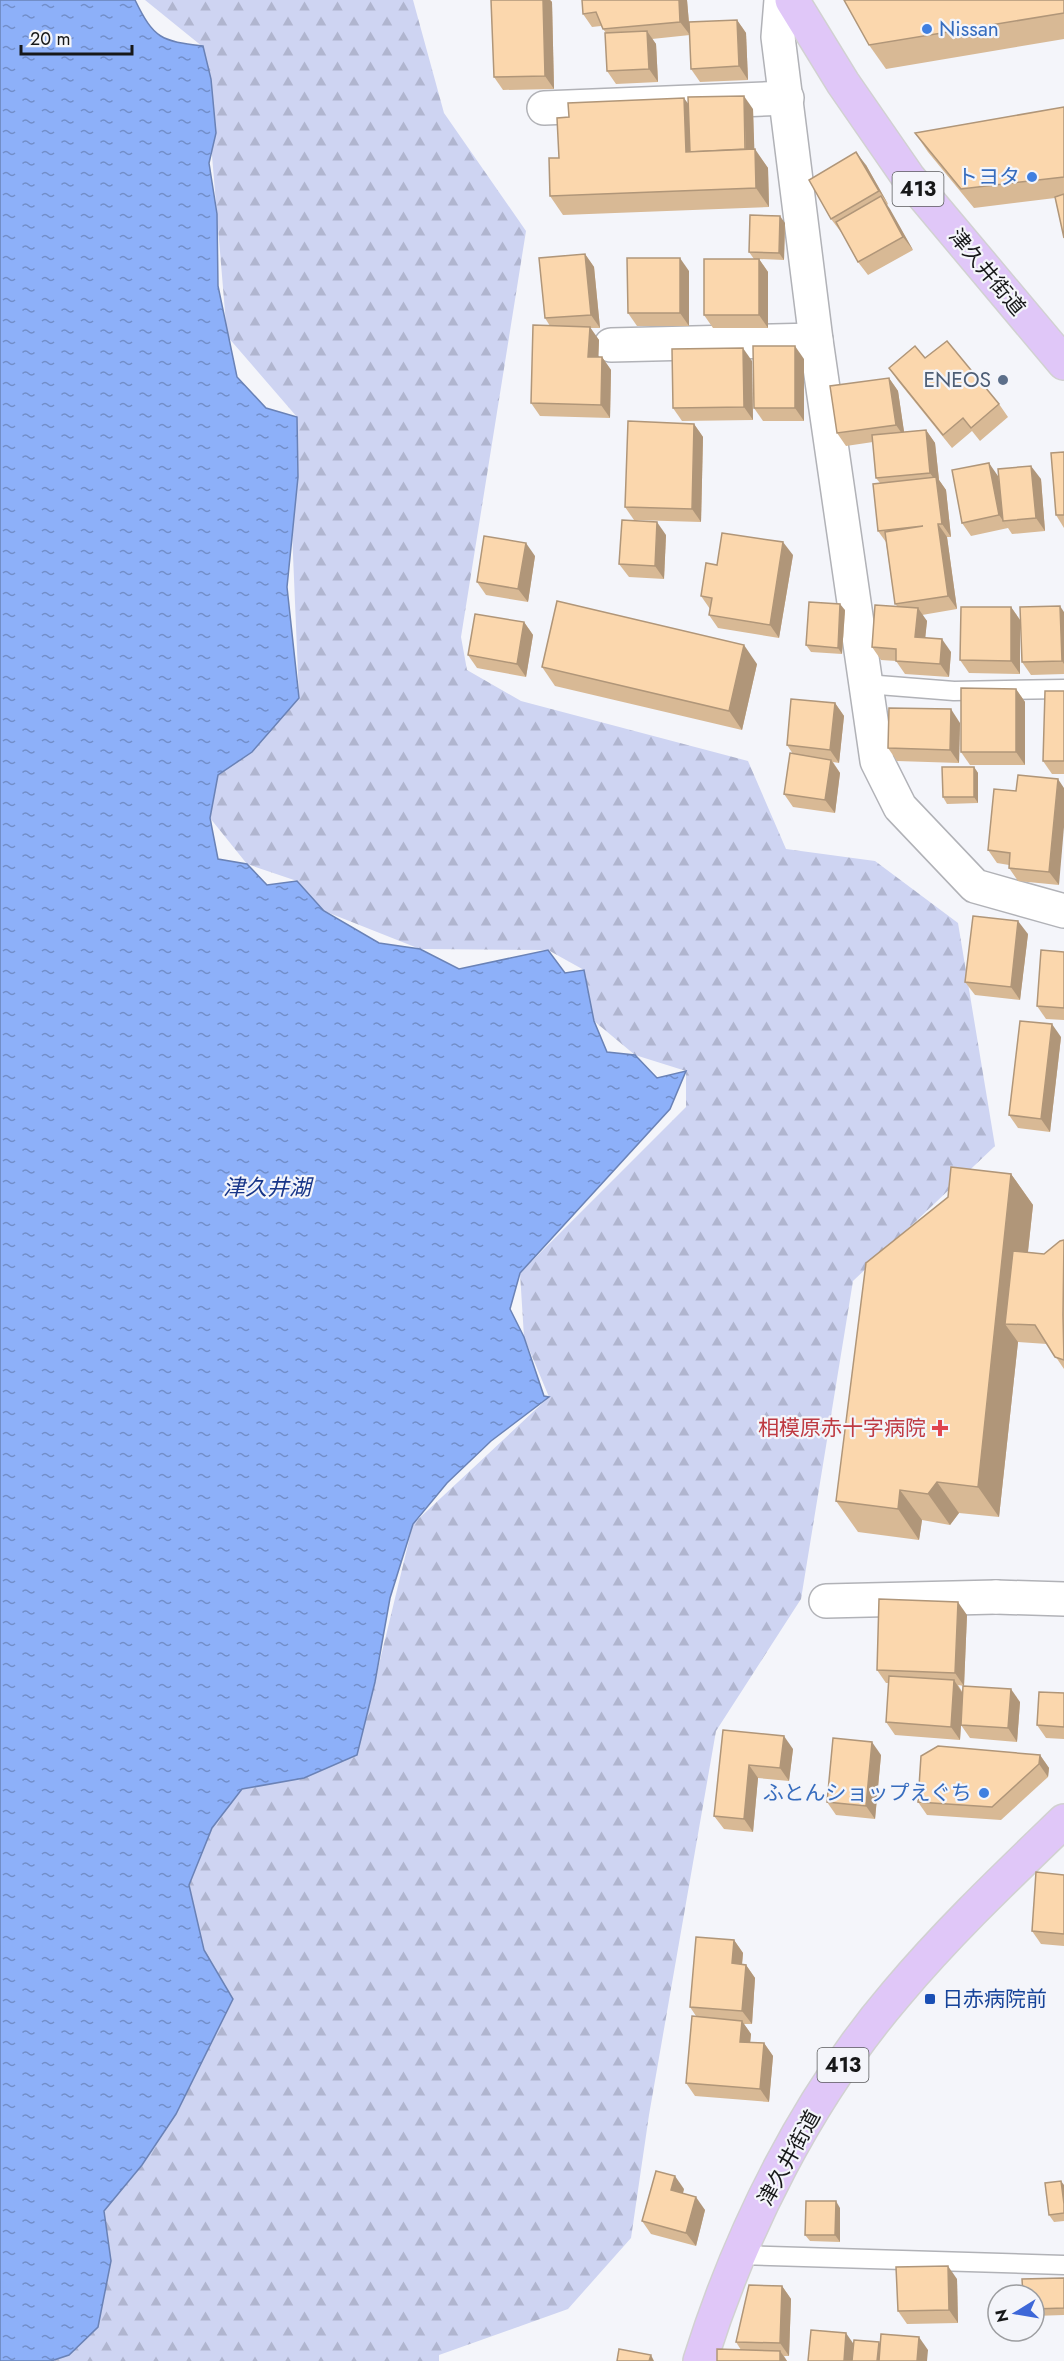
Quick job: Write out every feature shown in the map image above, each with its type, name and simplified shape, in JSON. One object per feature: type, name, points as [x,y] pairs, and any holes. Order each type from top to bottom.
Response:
[{"type":"highway","name":"津久井街道","points":[[792,0],[843,83],[908,177],[1064,363]]},
{"type":"highway","name":"津久井街道","points":[[700,2361],[739,2255],[782,2167],[804,2127],[877,2017],[957,1925],[1064,1821]]},
{"type":"street","points":[[781,0],[778,37],[816,340],[877,761],[900,807],[975,886],[1064,911]]},
{"type":"street","points":[[544,108],[787,98]]},
{"type":"street","points":[[611,345],[816,340]]},
{"type":"street","points":[[826,1601],[996,1597],[1064,1599]]},
{"type":"lane","points":[[866,684],[954,690],[1064,688]]},
{"type":"lane","points":[[739,2255],[1064,2265]]},
{"type":"green space","points":[[145,0],[413,0],[444,113],[526,231],[461,637],[467,670],[521,701],[748,761],[786,849],[875,861],[958,923],[995,1146],[853,1281],[801,1599],[716,1731],[649,2115],[631,2238],[568,2309],[439,2355],[439,2361],[47,2361],[111,2261],[104,2211],[233,1999],[204,1950],[189,1885],[212,1828],[242,1789],[304,1778],[357,1755],[413,1524],[549,1397],[524,1337],[520,1273],[686,1107],[686,1071],[635,1055],[594,1021],[584,970],[548,950],[420,949],[324,911],[297,881],[247,864],[210,818],[218,775],[299,698],[292,531],[297,417],[227,336],[203,47]]},
{"type":"water","name":"津久井湖","points":[[0,0],[135,0],[148,23],[160,36],[168,40],[203,46],[211,79],[216,133],[209,163],[217,214],[218,286],[237,377],[266,408],[297,417],[298,477],[287,587],[299,698],[252,752],[218,775],[210,818],[218,859],[247,864],[267,885],[297,881],[324,911],[379,943],[420,949],[459,969],[548,950],[565,973],[584,970],[594,1021],[607,1052],[635,1055],[657,1078],[686,1071],[670,1109],[520,1273],[510,1309],[524,1337],[544,1396],[549,1397],[491,1441],[447,1483],[413,1524],[390,1598],[375,1682],[357,1755],[304,1778],[242,1789],[212,1828],[189,1885],[204,1950],[233,1999],[176,2114],[142,2165],[104,2211],[111,2261],[98,2327],[69,2355],[51,2361],[0,2361]]},
{"type":"building","points":[[491,0],[543,0],[545,76],[494,77]]},
{"type":"building","points":[[582,0],[679,0],[680,22],[603,29],[596,12],[583,14]]},
{"type":"building","points":[[844,0],[1064,0],[1064,13],[869,45]]},
{"type":"building","points":[[737,20],[739,66],[691,69],[689,22]]},
{"type":"building","points":[[647,31],[649,69],[607,71],[605,33]]},
{"type":"building","points":[[744,96],[745,149],[690,152],[688,97]]},
{"type":"building","points":[[684,98],[686,152],[755,149],[756,188],[550,196],[549,158],[559,158],[557,118],[569,117],[568,103]]},
{"type":"building","points":[[1064,107],[1064,177],[961,189],[915,133]]},
{"type":"building","points":[[856,152],[879,191],[831,219],[809,180]]},
{"type":"building","points":[[1064,194],[1064,238],[1055,197]]},
{"type":"building","points":[[881,196],[903,237],[858,262],[836,222]]},
{"type":"building","points":[[750,215],[780,216],[779,253],[749,252]]},
{"type":"building","points":[[585,254],[591,315],[545,318],[539,258]]},
{"type":"building","points":[[627,258],[680,258],[680,313],[628,313]]},
{"type":"building","points":[[704,259],[759,259],[759,315],[704,315]]},
{"type":"building","points":[[533,325],[590,327],[588,357],[602,357],[601,405],[531,403]]},
{"type":"building","points":[[947,341],[999,404],[971,428],[963,418],[943,435],[889,368],[915,346],[925,358]]},
{"type":"building","points":[[753,346],[795,346],[795,408],[754,408]]},
{"type":"building","points":[[743,348],[744,407],[673,408],[672,349]]},
{"type":"building","points":[[889,378],[896,425],[837,433],[830,386]]},
{"type":"building","points":[[628,421],[694,424],[692,509],[625,507]]},
{"type":"building","points":[[926,430],[930,473],[876,478],[872,435]]},
{"type":"building","points":[[1064,452],[1064,515],[1056,515],[1051,453]]},
{"type":"building","points":[[989,463],[999,515],[962,523],[952,470]]},
{"type":"building","points":[[1031,466],[1036,518],[1003,521],[998,469]]},
{"type":"building","points":[[936,477],[942,524],[938,524],[948,596],[895,604],[885,532],[923,526],[878,531],[873,484]]},
{"type":"building","points":[[622,520],[657,522],[655,566],[619,564]]},
{"type":"building","points":[[722,533],[783,542],[770,625],[709,615],[712,598],[701,596],[706,563],[717,565]]},
{"type":"building","points":[[484,536],[526,543],[518,589],[477,582]]},
{"type":"building","points":[[557,601],[744,645],[729,711],[542,667]]},
{"type":"building","points":[[809,602],[840,604],[838,648],[806,645]]},
{"type":"building","points":[[875,605],[918,608],[915,637],[942,639],[940,664],[896,661],[896,649],[872,647]]},
{"type":"building","points":[[1060,606],[1062,661],[1022,662],[1020,607]]},
{"type":"building","points":[[961,607],[1011,607],[1011,661],[960,660]]},
{"type":"building","points":[[475,614],[524,622],[517,664],[468,655]]},
{"type":"building","points":[[961,688],[1016,689],[1016,752],[961,752]]},
{"type":"building","points":[[1045,691],[1064,691],[1064,761],[1043,761]]},
{"type":"building","points":[[791,699],[835,703],[830,750],[787,745]]},
{"type":"building","points":[[889,708],[951,709],[950,750],[888,748]]},
{"type":"building","points":[[790,753],[831,760],[825,800],[784,794]]},
{"type":"building","points":[[942,767],[974,767],[974,797],[943,797]]},
{"type":"building","points":[[1018,775],[1058,779],[1049,872],[1009,868],[1010,853],[988,850],[994,789],[1016,791]]},
{"type":"building","points":[[973,916],[1018,921],[1011,987],[965,982]]},
{"type":"building","points":[[1041,950],[1064,952],[1064,1008],[1037,1006]]},
{"type":"building","points":[[1020,1021],[1052,1024],[1041,1119],[1009,1115]]},
{"type":"building","name":"相模原赤十字病院","points":[[951,1167],[1011,1174],[978,1487],[937,1482],[928,1494],[900,1490],[898,1509],[836,1501],[866,1263],[948,1197]]},
{"type":"building","points":[[1064,1240],[1064,1360],[1055,1357],[1035,1325],[1005,1324],[1013,1251],[1044,1254]]},
{"type":"building","points":[[879,1599],[958,1602],[955,1673],[877,1670]]},
{"type":"building","points":[[889,1676],[954,1680],[951,1727],[886,1722]]},
{"type":"building","points":[[963,1686],[1011,1689],[1008,1728],[961,1725]]},
{"type":"building","points":[[1039,1692],[1064,1693],[1064,1727],[1037,1725]]},
{"type":"building","points":[[723,1730],[784,1736],[780,1768],[749,1765],[744,1819],[714,1816]]},
{"type":"building","points":[[833,1738],[872,1742],[866,1806],[827,1802]]},
{"type":"building","points":[[938,1746],[1040,1755],[1039,1764],[992,1807],[918,1802],[921,1756]]},
{"type":"building","points":[[1036,1872],[1064,1875],[1064,1934],[1032,1931]]},
{"type":"building","points":[[696,1937],[734,1940],[732,1963],[746,1965],[742,2011],[690,2007]]},
{"type":"building","points":[[692,2016],[742,2021],[740,2042],[764,2043],[760,2089],[686,2083]]},
{"type":"building","points":[[656,2171],[675,2176],[671,2190],[696,2197],[686,2233],[642,2221]]},
{"type":"building","points":[[1061,2181],[1064,2213],[1049,2215],[1045,2183]]},
{"type":"building","points":[[806,2201],[836,2201],[835,2235],[805,2235]]},
{"type":"building","points":[[948,2266],[949,2310],[898,2311],[896,2267]]},
{"type":"building","points":[[1064,2278],[1064,2308],[1046,2309],[1046,2283],[1022,2283],[1022,2279]]},
{"type":"building","points":[[749,2285],[782,2286],[780,2343],[736,2342]]},
{"type":"building","points":[[811,2330],[846,2333],[844,2361],[808,2361]]},
{"type":"building","points":[[881,2334],[919,2337],[917,2361],[879,2361]]},
{"type":"building","points":[[854,2340],[879,2342],[877,2361],[852,2361]]},
{"type":"building","points":[[619,2349],[651,2355],[649,2361],[617,2361]]},
{"type":"building","points":[[717,2349],[780,2351],[780,2361],[717,2361]]},
{"type":"place","name":"Nissan","points":[[927,29]]},
{"type":"place","name":"トヨタ","points":[[1032,177]]},
{"type":"place","name":"ENEOS","points":[[1003,380]]},
{"type":"place","name":"相模原赤十字病院","points":[[940,1428]]},
{"type":"place","name":"ふとんショップえぐち","points":[[984,1793]]},
{"type":"place","name":"日赤病院前","points":[[930,1999]]}]
